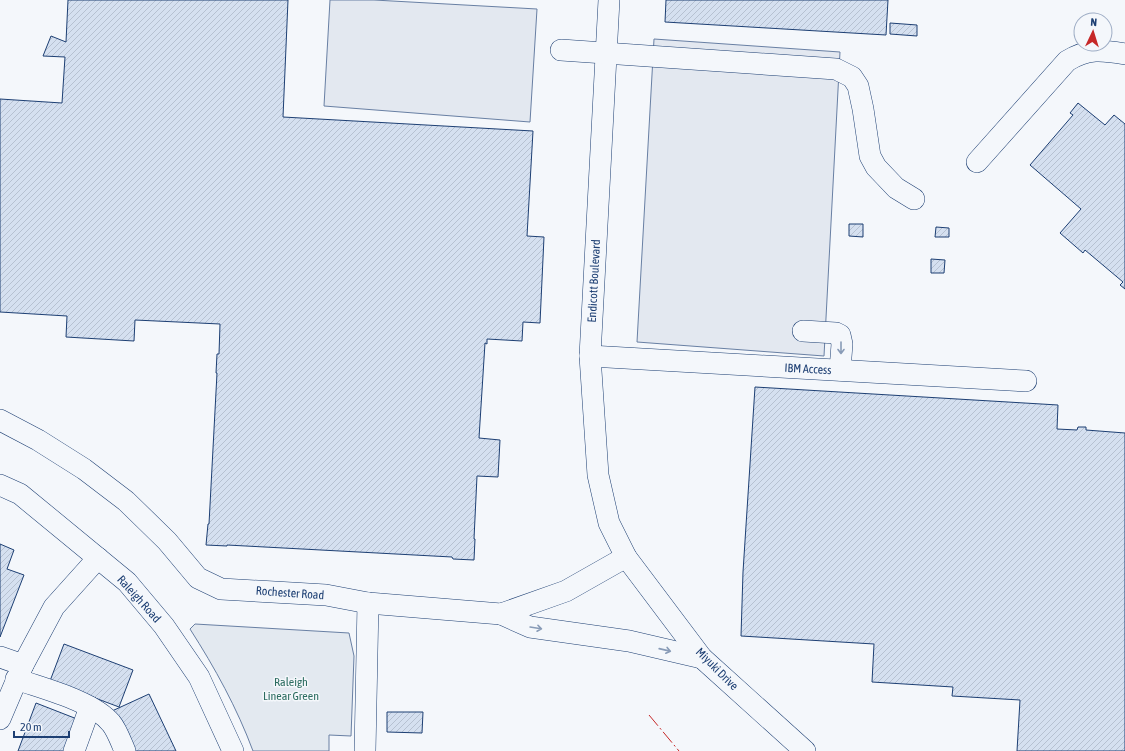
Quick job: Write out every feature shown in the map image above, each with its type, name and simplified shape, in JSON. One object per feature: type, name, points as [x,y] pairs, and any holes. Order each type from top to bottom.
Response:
[{"type":"street","name":"Endicott Boulevard","points":[[609,0],[590,356],[598,475],[609,523],[626,557]]},
{"type":"street","points":[[561,50],[836,68],[852,77],[858,86],[870,156],[876,168],[896,188],[914,199]]},
{"type":"street","points":[[976,162],[1067,61],[1078,55],[1093,50],[1125,54]]},
{"type":"street","points":[[803,331],[836,333],[840,335],[842,344],[840,370]]},
{"type":"street","name":"IBM Access","points":[[590,356],[1026,381]]},
{"type":"street","name":"Rochester Road","points":[[0,420],[38,440],[84,469],[126,501],[167,541],[198,578],[221,589],[326,596],[368,603],[500,614],[566,591],[626,557]]},
{"type":"street","name":"Raleigh Road","points":[[0,485],[20,494],[127,582],[164,626],[199,677],[233,751]]},
{"type":"street","name":"Miyuki Drive","points":[[626,557],[702,658],[806,751]]},
{"type":"street","points":[[0,719],[20,672],[54,608],[98,558]]},
{"type":"street","points":[[365,751],[368,603]]},
{"type":"street","points":[[500,614],[530,627],[629,641],[702,658]]},
{"type":"street","points":[[0,657],[20,672],[103,714],[113,725],[125,751]]},
{"type":"street","points":[[74,751],[90,707]]},
{"type":"green space","name":"Raleigh Linear Green","points":[[195,624],[349,633],[354,656],[351,736],[329,735],[329,751],[253,751],[225,688],[190,629]]},
{"type":"shaded area","points":[[330,0],[374,0],[537,9],[530,122],[324,106]]},
{"type":"shaded area","points":[[654,39],[840,52],[824,356],[637,342]]},
{"type":"building","points":[[68,0],[288,0],[283,117],[533,131],[527,236],[544,237],[540,323],[523,322],[522,341],[487,339],[487,344],[485,343],[479,438],[500,440],[498,477],[477,476],[474,560],[453,559],[452,557],[206,545],[209,524],[217,354],[219,354],[220,324],[135,320],[134,341],[66,337],[67,316],[0,312],[0,99],[62,103],[65,57],[43,56],[51,36],[66,42]]},
{"type":"building","points":[[666,0],[888,0],[886,35],[665,22]]},
{"type":"building","points":[[890,23],[917,25],[917,36],[890,34]]},
{"type":"building","points":[[1078,103],[1105,125],[1114,115],[1125,124],[1125,289],[1120,285],[1123,282],[1085,250],[1083,253],[1060,233],[1081,209],[1030,165],[1073,115],[1070,113]]},
{"type":"building","points":[[849,224],[863,224],[863,237],[849,236]]},
{"type":"building","points":[[936,227],[949,228],[949,237],[935,237]]},
{"type":"building","points":[[931,259],[945,260],[944,273],[931,273]]},
{"type":"building","points":[[755,387],[1058,405],[1057,429],[1077,430],[1078,427],[1086,427],[1086,430],[1125,433],[1125,751],[1017,751],[1020,700],[952,696],[953,687],[872,682],[874,644],[741,636],[743,572]]},
{"type":"building","points":[[0,544],[14,550],[7,569],[24,575],[0,637]]},
{"type":"building","points":[[64,644],[133,670],[119,707],[50,681]]},
{"type":"building","points":[[149,694],[176,751],[131,751],[112,711]]},
{"type":"building","points":[[36,703],[77,719],[65,751],[18,751]]},
{"type":"building","points":[[387,712],[423,712],[422,733],[387,732]]},
{"type":"power","points":[[649,715],[679,751]]}]
